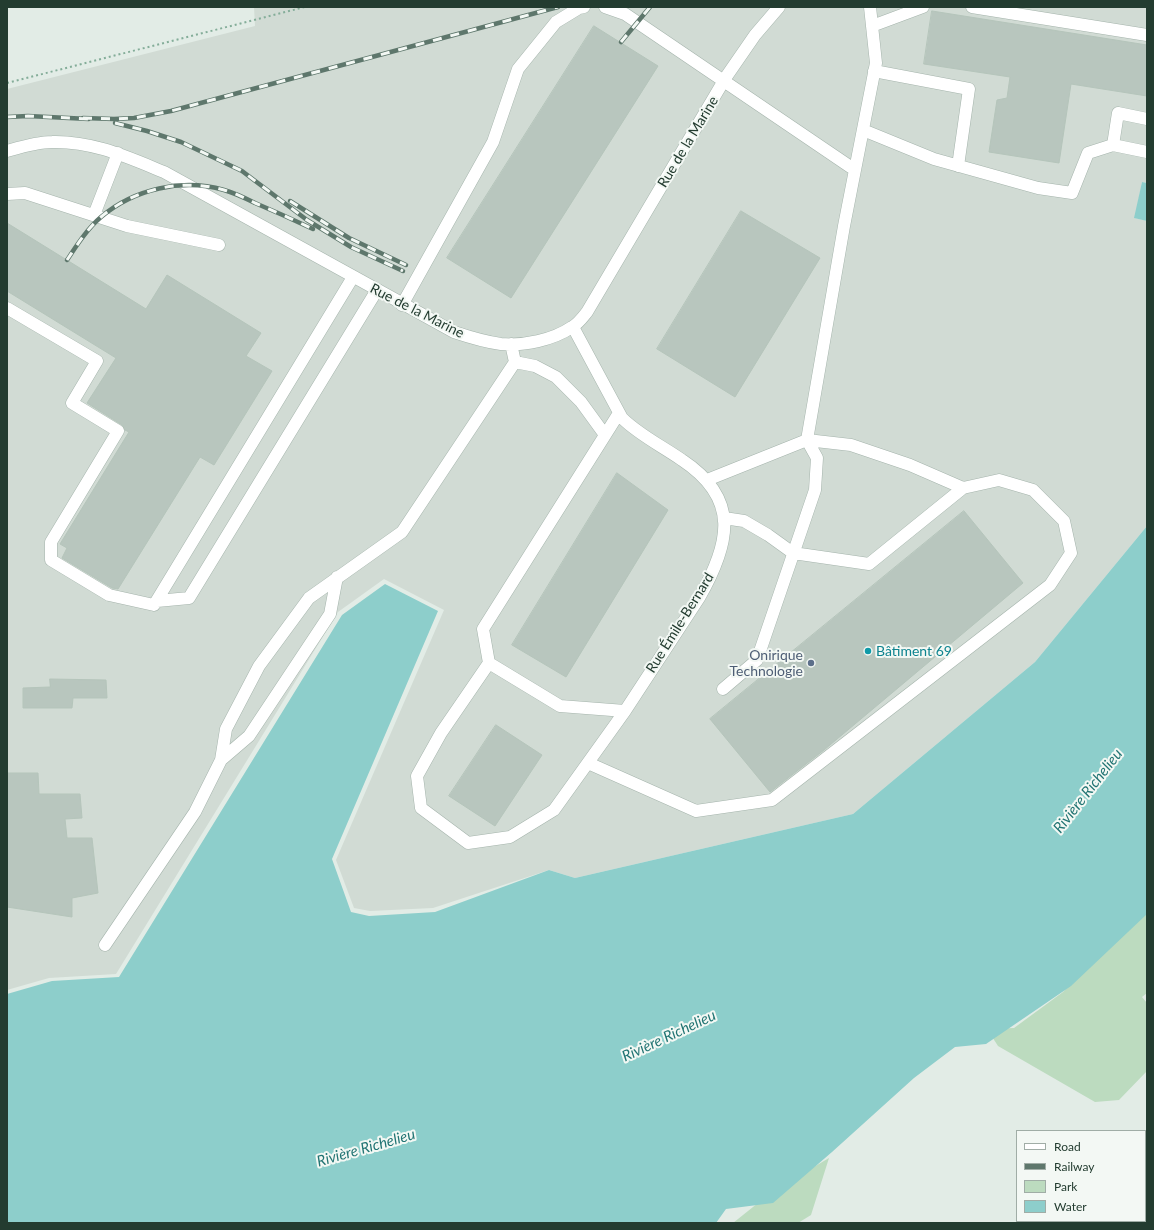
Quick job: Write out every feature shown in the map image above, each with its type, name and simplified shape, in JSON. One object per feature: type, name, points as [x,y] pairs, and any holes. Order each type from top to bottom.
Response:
[{"type":"street","points":[[402,305],[493,142],[518,69],[556,22],[579,8],[584,7]]},
{"type":"street","points":[[605,7],[625,14],[855,170]]},
{"type":"street","name":"Rue de la Marine","points":[[7,151],[51,142],[85,144],[118,154],[164,172],[402,305],[454,332],[477,340],[502,344],[522,344],[540,340],[573,327],[587,312],[724,82],[755,35],[779,7]]},
{"type":"street","points":[[723,689],[756,660],[815,490],[817,458],[808,440],[844,226],[876,63],[870,7]]},
{"type":"street","points":[[872,26],[923,7]]},
{"type":"street","points":[[972,7],[1147,34]]},
{"type":"street","points":[[874,72],[969,89],[958,166]]},
{"type":"street","points":[[1114,146],[1118,113],[1147,119]]},
{"type":"street","points":[[863,130],[934,159],[1038,188],[1072,193],[1088,153],[1114,146],[1147,152]]},
{"type":"street","points":[[94,215],[118,154]]},
{"type":"street","points":[[7,194],[25,193],[127,226],[219,245]]},
{"type":"street","points":[[7,308],[97,361],[72,403],[118,431],[51,542],[52,560],[109,595],[154,605],[353,277]]},
{"type":"street","points":[[157,601],[189,598],[377,290]]},
{"type":"street","name":"Rue Émile-Bernard","points":[[489,663],[441,733],[417,776],[421,808],[468,843],[510,837],[554,810],[625,711],[708,581],[722,547],[724,518],[716,492],[707,480],[684,461],[630,426],[619,413],[573,327]]},
{"type":"street","points":[[105,945],[195,812],[221,760],[226,729],[259,666],[309,598],[402,532],[515,362],[511,344]]},
{"type":"street","points":[[515,362],[535,366],[556,377],[582,402],[605,435]]},
{"type":"street","points":[[619,413],[483,629],[489,663],[560,706],[625,711]]},
{"type":"street","points":[[707,480],[808,440],[851,445],[910,465],[963,488]]},
{"type":"street","points":[[588,763],[696,811],[772,800],[1050,585],[1071,554],[1064,521],[1033,490],[999,480],[963,488],[869,564],[793,553],[768,535],[744,521],[724,518]]},
{"type":"street","points":[[221,760],[249,736],[330,614],[337,577]]},
{"type":"path","points":[[7,84],[305,7]]},
{"type":"shaded area","points":[[254,7],[1147,7],[1147,183],[1142,182],[1135,218],[1147,221],[1147,526],[1035,662],[853,814],[575,878],[549,870],[433,908],[370,911],[354,908],[336,860],[444,610],[384,579],[338,612],[116,974],[49,978],[7,990],[7,89],[255,26]]},
{"type":"green space","points":[[1147,907],[1147,993],[1142,997],[1147,1003],[1147,1071],[1119,1100],[1095,1102],[998,1046],[987,1029],[1014,1028],[1063,992]]},
{"type":"green space","points":[[829,1158],[811,1215],[798,1223],[733,1223],[773,1191]]},
{"type":"water","points":[[1142,182],[1147,183],[1147,221],[1134,218]]},
{"type":"water","name":"Rivière Richelieu","points":[[1147,526],[1147,914],[1071,986],[986,1044],[955,1047],[914,1078],[773,1203],[726,1209],[716,1223],[7,1223],[7,994],[52,981],[119,977],[342,615],[385,584],[438,611],[332,859],[351,912],[369,916],[435,912],[549,870],[575,878],[853,814],[1035,662]]},
{"type":"building","points":[[932,11],[1147,45],[1147,96],[1071,84],[1059,163],[989,152],[997,100],[1007,98],[1010,77],[924,64]]},
{"type":"building","points":[[594,26],[658,66],[511,298],[447,258]]},
{"type":"building","points":[[741,211],[820,258],[735,397],[657,349]]},
{"type":"building","points":[[7,223],[146,309],[167,275],[261,333],[246,356],[272,371],[214,465],[200,457],[118,589],[112,588],[62,558],[67,548],[60,544],[129,432],[125,430],[122,425],[87,403],[116,358],[7,291]]},
{"type":"building","points":[[617,473],[668,510],[566,677],[512,645]]},
{"type":"building","name":"Bâtiment 69","points":[[964,511],[1023,583],[824,750],[770,792],[710,719]]},
{"type":"building","points":[[50,679],[106,680],[107,698],[73,698],[72,708],[23,708],[23,688],[50,687]]},
{"type":"building","points":[[496,725],[542,755],[495,826],[449,796]]},
{"type":"building","points":[[7,773],[38,773],[39,794],[80,794],[82,818],[65,819],[67,838],[92,838],[98,893],[72,898],[72,917],[7,907]]},
{"type":"railway","points":[[83,118],[134,118],[171,111],[558,7]]},
{"type":"railway","points":[[621,42],[650,7]]},
{"type":"railway","points":[[7,117],[28,116],[89,119]]},
{"type":"railway","points":[[115,123],[181,142],[242,171],[307,220],[351,247],[403,271]]},
{"type":"railway","points":[[67,260],[82,237],[101,217],[128,199],[159,188],[192,185],[228,191],[313,229]]},
{"type":"railway","points":[[290,201],[349,238],[406,265]]},
{"type":"place","name":"Bâtiment 69","points":[[868,651]]},
{"type":"place","name":"Onirique Technologie","points":[[811,663]]}]
